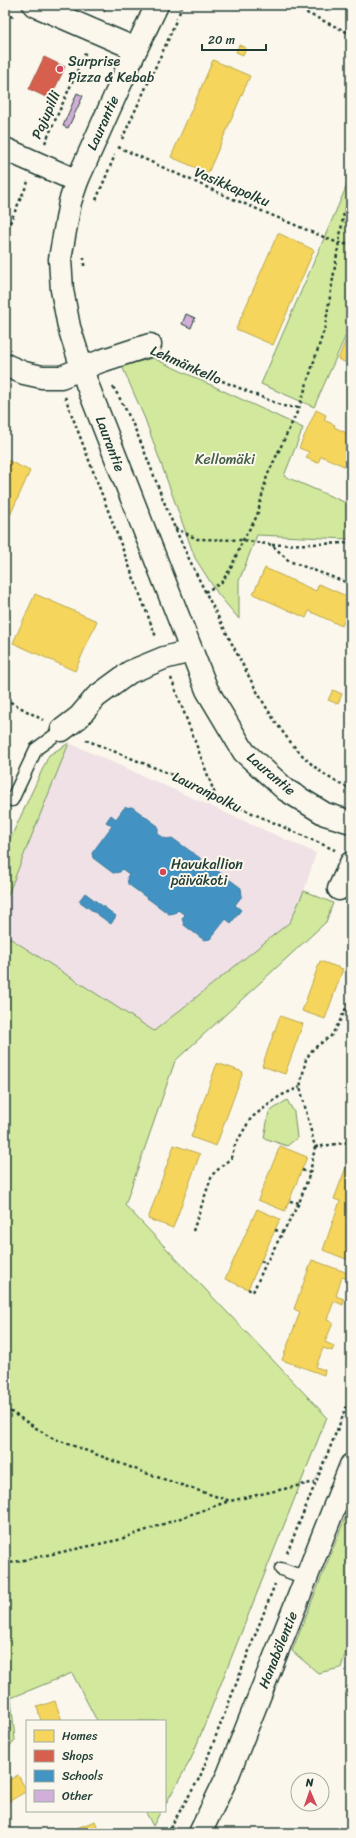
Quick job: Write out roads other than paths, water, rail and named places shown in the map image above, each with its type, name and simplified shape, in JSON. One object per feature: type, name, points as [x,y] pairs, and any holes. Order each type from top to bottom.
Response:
[{"type":"street","points":[[34,5],[66,11],[95,31],[136,49]]},
{"type":"street","name":"Laurantie","points":[[157,5],[77,182],[70,202],[60,259],[62,290],[69,327],[91,365],[191,651],[207,690],[244,752],[286,790],[325,814],[351,822]]},
{"type":"street","points":[[5,149],[77,182]]},
{"type":"street","name":"Lehmänkello","points":[[5,365],[24,373],[42,377],[61,377],[150,345]]},
{"type":"street","points":[[62,730],[79,717],[96,697],[130,672],[164,658],[191,651]]},
{"type":"street","points":[[339,889],[344,857]]},
{"type":"street","name":"Hanabölentie","points":[[200,1833],[228,1775],[351,1465]]},
{"type":"lane","points":[[12,800],[36,749],[62,730]]},
{"type":"lane","points":[[281,1569],[306,1578]]},
{"type":"place","name":"Surprise Pizza & Kebab","points":[[60,69]]},
{"type":"place","name":"Havukallion päiväkoti","points":[[163,872]]},
{"type":"park label","name":"Kellomäki","points":[[225,459]]}]
